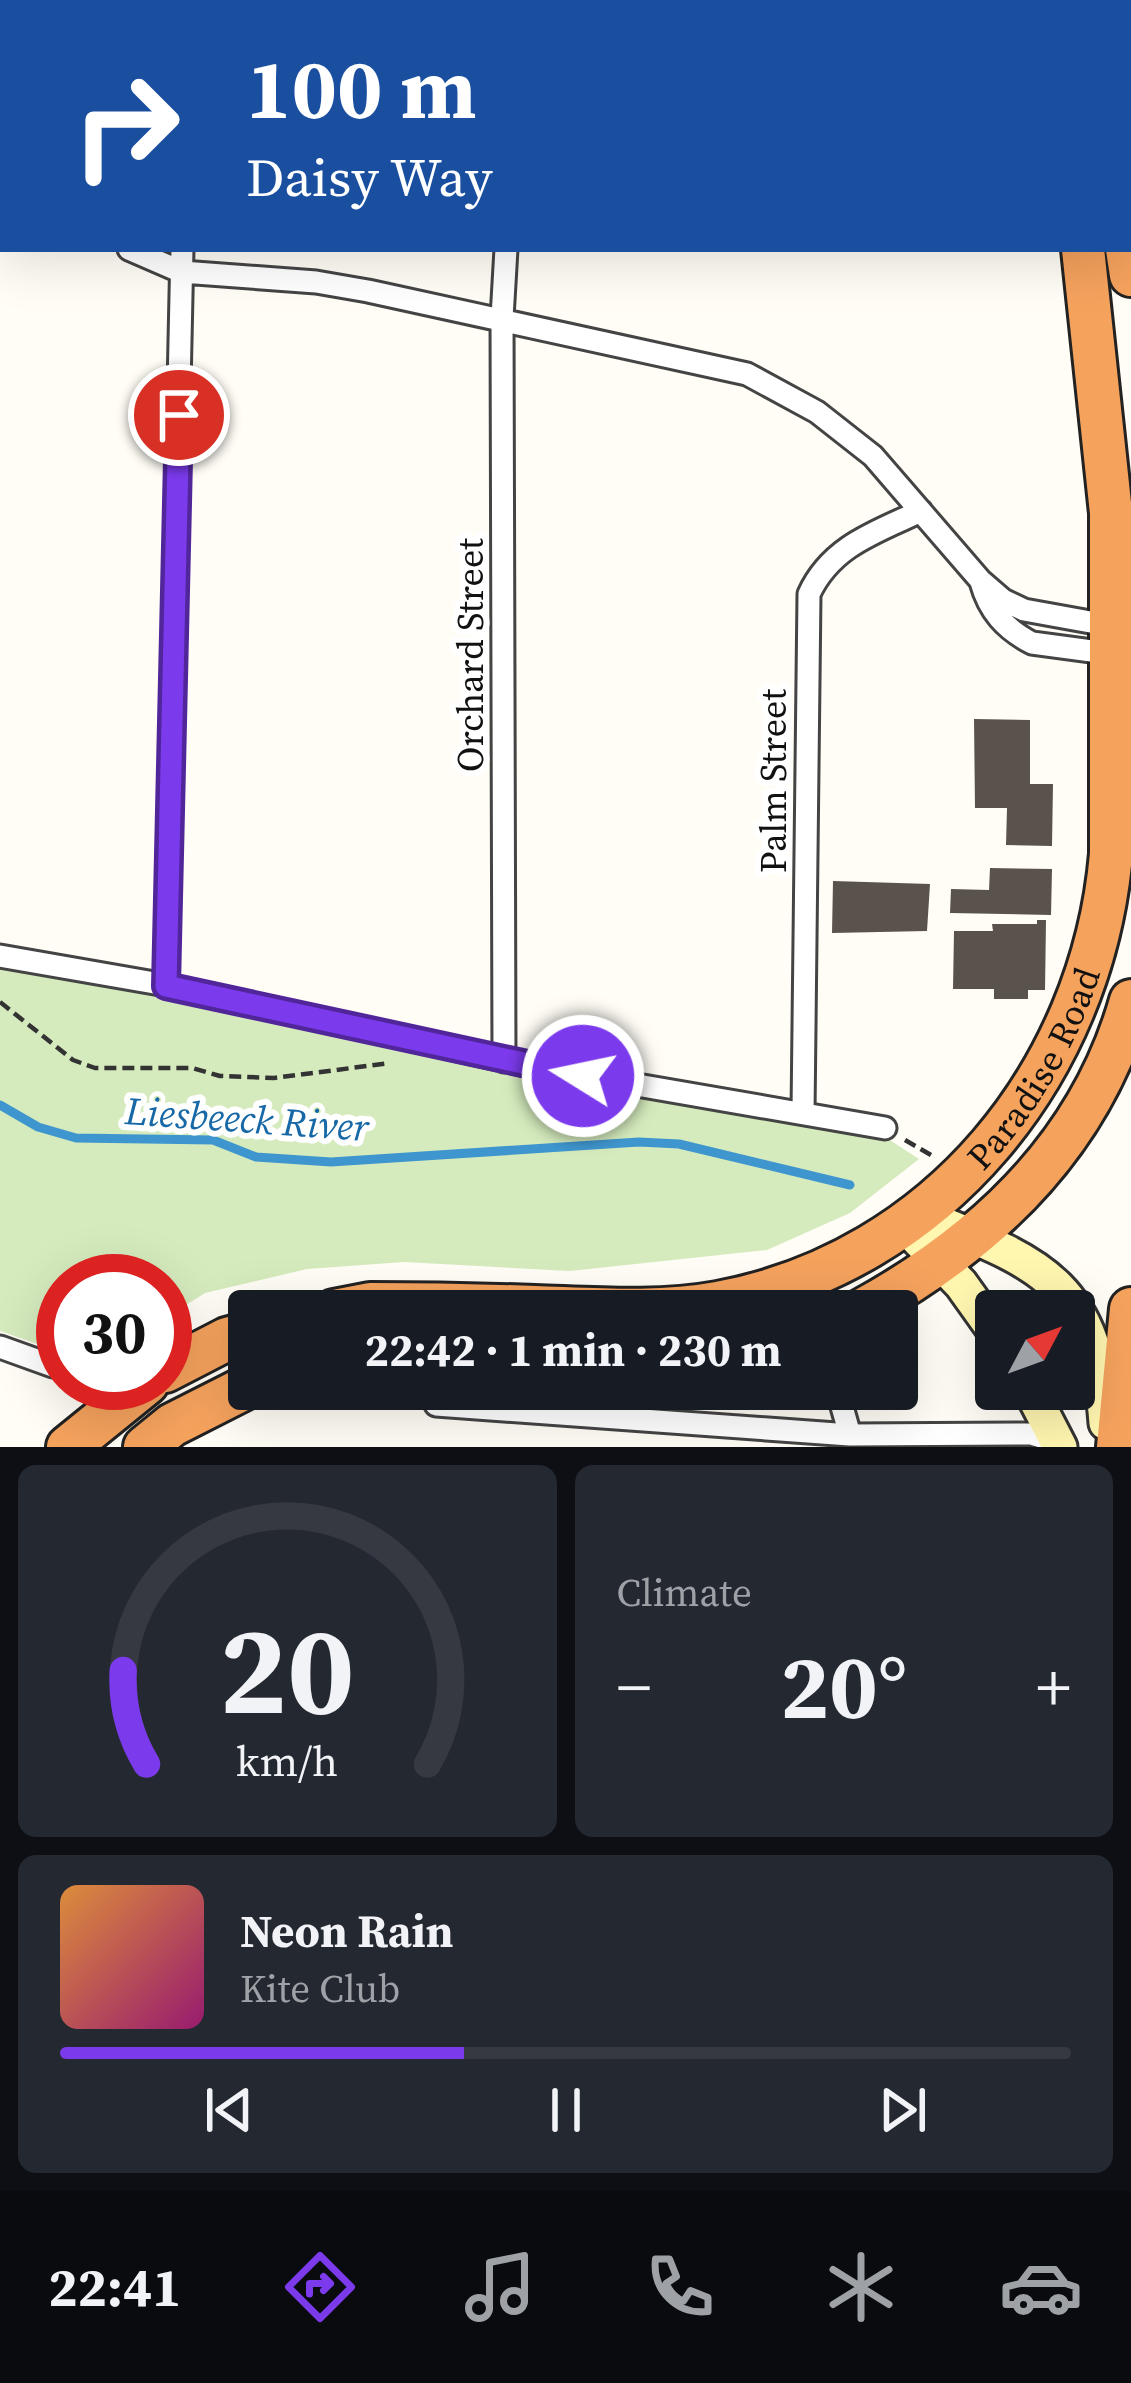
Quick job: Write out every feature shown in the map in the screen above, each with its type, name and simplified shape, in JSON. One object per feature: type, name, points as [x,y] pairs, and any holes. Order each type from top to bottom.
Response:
[{"type":"highway","name":"Paradise Road","points":[[759,1290],[824,1269],[909,1218],[958,1180],[1030,1094],[1069,1024],[1093,961],[1111,854],[1122,641],[1083,252]]},
{"type":"highway","name":"Paradise Road","points":[[894,1290],[957,1249],[1028,1186],[1074,1127],[1112,1057],[1131,1001]]},
{"type":"highway","points":[[1118,1447],[1131,1309]]},
{"type":"highway","points":[[192,1358],[228,1340]]},
{"type":"highway","points":[[146,1447],[172,1425],[228,1397]]},
{"type":"highway","points":[[68,1447],[114,1410]]},
{"type":"main road","points":[[909,1218],[957,1249],[1021,1257],[1051,1280],[1093,1338],[1108,1447]]},
{"type":"main road","points":[[957,1249],[976,1290]]},
{"type":"main road","points":[[1041,1410],[1059,1444]]},
{"type":"street","points":[[142,252],[502,318],[746,374],[818,412],[873,456],[981,581],[993,613],[1021,637],[1032,643],[1122,641]]},
{"type":"street","name":"Orchard Street","points":[[504,1061],[502,318],[506,252]]},
{"type":"street","points":[[166,986],[182,261]]},
{"type":"street","name":"Palm Street","points":[[803,1113],[809,594],[817,576],[842,549],[921,511]]},
{"type":"street","points":[[0,956],[166,986],[504,1061],[885,1128]]},
{"type":"street","points":[[0,1348],[36,1360]]},
{"type":"street","points":[[505,1410],[850,1435],[1031,1434],[1059,1444]]},
{"type":"street","points":[[843,1410],[850,1435]]},
{"type":"path","points":[[0,1002],[74,1060],[94,1067],[192,1068],[220,1076],[274,1078],[391,1063],[435,1046]]},
{"type":"path","points":[[885,1128],[938,1160]]},
{"type":"green space","points":[[0,966],[166,994],[882,1135],[919,1159],[850,1213],[767,1250],[570,1271],[404,1262],[307,1269],[205,1293],[192,1301],[192,1254],[36,1254],[36,1344],[0,1331]]},
{"type":"building","points":[[974,719],[1030,720],[1030,784],[1053,784],[1052,846],[1006,845],[1007,808],[975,808]]},
{"type":"building","points":[[990,868],[1052,869],[1051,915],[950,913],[951,889],[989,890]]},
{"type":"building","points":[[833,881],[930,884],[927,931],[832,933]]},
{"type":"building","points":[[1037,920],[1046,920],[1045,990],[1028,990],[1028,999],[994,999],[994,989],[953,989],[954,931],[993,931],[992,924],[1037,924]]},
{"type":"waterway","name":"Liesbeeck River","points":[[0,1105],[38,1127],[76,1138],[213,1140],[256,1157],[331,1162],[639,1142],[679,1144],[850,1185]]},
{"type":"route","points":[[179,415],[166,986],[583,1076]]}]
